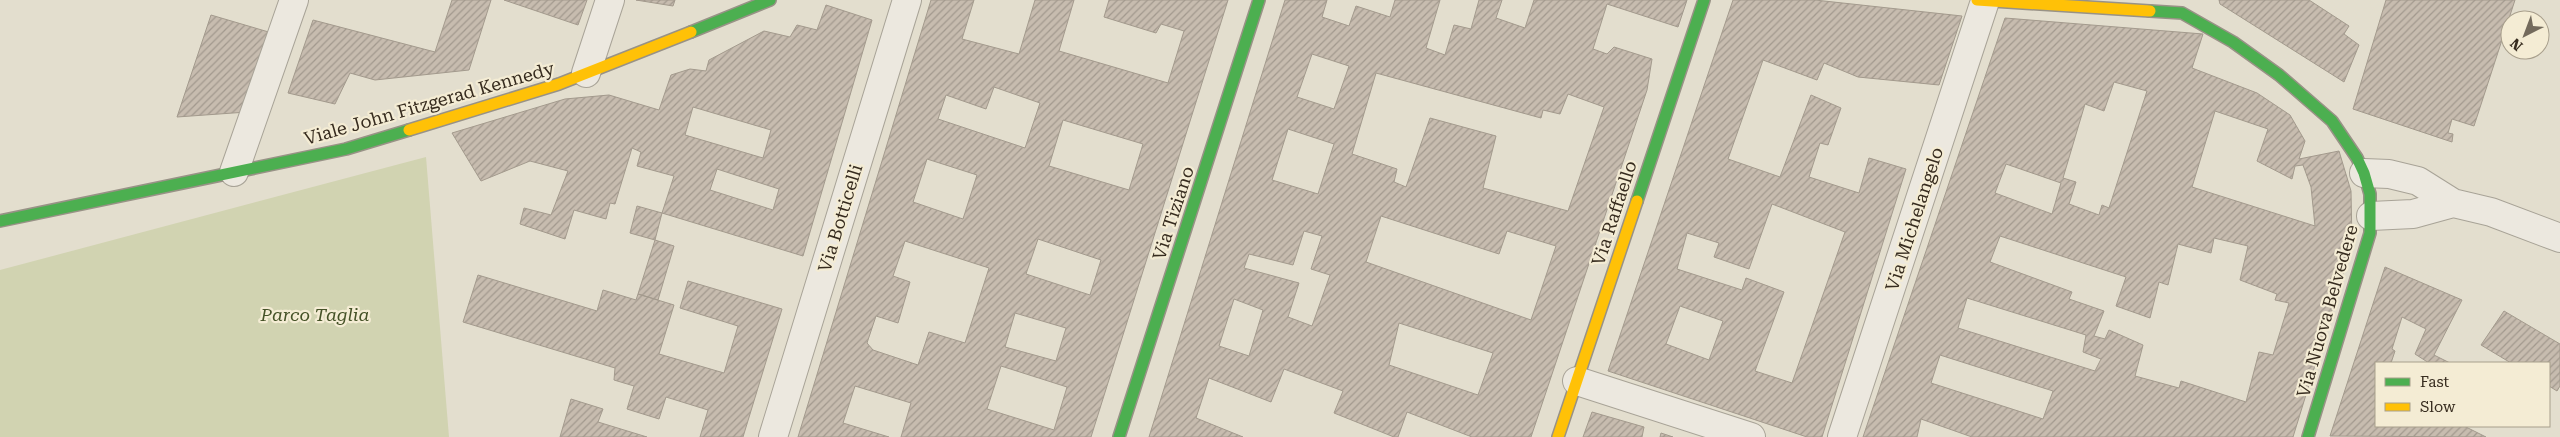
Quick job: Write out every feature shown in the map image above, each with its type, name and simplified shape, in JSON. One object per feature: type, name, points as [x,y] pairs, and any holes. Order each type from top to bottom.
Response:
[{"type":"street","points":[[234,172],[294,0]]},
{"type":"street","points":[[586,73],[610,0]]},
{"type":"street","name":"Viale John Fitzgerad Kennedy","points":[[0,221],[346,149],[586,73],[770,0]]},
{"type":"street","name":"Via Botticelli","points":[[773,437],[907,0]]},
{"type":"street","name":"Via Tiziano","points":[[1119,437],[1259,0]]},
{"type":"street","name":"Via Raffaello","points":[[1558,437],[1704,0]]},
{"type":"street","points":[[1981,0],[2182,13],[2233,42],[2279,76],[2332,121],[2357,158],[2368,194],[2413,214],[2452,203]]},
{"type":"street","name":"Via Michelangelo","points":[[1842,437],[1981,0]]},
{"type":"street","points":[[2182,13],[2187,0]]},
{"type":"street","points":[[2368,194],[2389,174],[2418,181],[2452,203],[2491,212],[2560,238]]},
{"type":"street","name":"Via Nuova Belvedere","points":[[2308,437],[2370,233],[2368,194]]},
{"type":"street","points":[[1577,381],[1751,437]]},
{"type":"green space","name":"Parco Taglia","points":[[426,157],[449,437],[0,437],[0,270]]},
{"type":"building","points":[[452,0],[491,0],[469,70],[375,80],[350,73],[335,104],[288,93],[313,20],[435,52]]},
{"type":"building","points":[[504,0],[587,0],[578,25]]},
{"type":"building","points":[[636,0],[675,0],[673,6]]},
{"type":"building","points":[[931,0],[974,0],[962,39],[1019,54],[1035,0],[1074,0],[1059,51],[1168,83],[1184,31],[1161,24],[1156,33],[1104,17],[1109,0],[1228,0],[1091,437],[901,437],[911,403],[855,386],[843,423],[889,437],[798,437]],"holes":[[[994,87],[1040,103],[1025,148],[938,119],[946,95],[986,109]],[[1063,120],[1143,144],[1129,190],[1049,166]],[[927,159],[977,175],[963,219],[913,202]],[[1038,239],[1101,260],[1090,295],[1026,274]],[[905,241],[989,268],[965,343],[929,332],[918,365],[873,350],[867,343],[876,316],[898,323],[910,282],[893,276]],[[1015,313],[1066,328],[1056,361],[1005,347]],[[1001,366],[1067,387],[1054,430],[987,409]]]},
{"type":"building","points":[[1285,0],[1327,0],[1322,17],[1349,26],[1356,6],[1390,17],[1395,0],[1440,0],[1426,48],[1445,55],[1454,25],[1471,29],[1479,0],[1502,0],[1496,18],[1525,28],[1534,0],[1687,0],[1678,27],[1607,4],[1593,49],[1607,54],[1614,47],[1652,59],[1647,90],[1531,437],[1472,437],[1407,412],[1398,437],[1394,437],[1334,413],[1343,391],[1284,369],[1271,402],[1209,378],[1196,418],[1243,437],[1149,437]],"holes":[[[1312,54],[1349,66],[1334,109],[1297,97]],[[1376,73],[1541,118],[1543,110],[1560,114],[1568,94],[1604,107],[1568,211],[1483,188],[1496,136],[1430,118],[1406,187],[1394,182],[1397,169],[1352,154]],[[1288,129],[1334,144],[1318,194],[1272,180]],[[1381,216],[1499,254],[1507,231],[1556,246],[1531,320],[1366,262]],[[1304,231],[1322,236],[1311,269],[1330,275],[1312,326],[1288,317],[1299,283],[1244,268],[1249,254],[1293,265]],[[1234,299],[1263,310],[1249,356],[1219,346]],[[1399,323],[1493,353],[1478,395],[1389,365]]]},
{"type":"building","points":[[1733,0],[1815,0],[1962,16],[1939,85],[1858,77],[1824,63],[1817,80],[1763,60],[1728,159],[1780,177],[1811,95],[1841,108],[1828,145],[1820,143],[1809,177],[1859,193],[1869,158],[1906,169],[1822,437],[1807,437],[1608,371]],"holes":[[[1772,204],[1845,232],[1792,383],[1755,371],[1784,292],[1746,278],[1742,290],[1677,269],[1687,233],[1719,243],[1714,257],[1749,269]],[[1680,306],[1723,321],[1709,360],[1666,344]]]},
{"type":"building","points":[[2219,0],[2309,0],[2349,26],[2344,34],[2359,45],[2344,82],[2220,4]]},
{"type":"building","points":[[2386,0],[2515,0],[2512,10],[2500,10],[2500,46],[2474,126],[2452,119],[2448,133],[2453,134],[2452,142],[2353,109]]},
{"type":"building","points":[[826,5],[872,20],[803,256],[662,213],[674,176],[637,166],[641,152],[632,148],[615,204],[610,203],[606,219],[574,210],[565,239],[520,224],[524,208],[551,215],[568,171],[530,161],[481,181],[452,133],[565,99],[609,95],[659,110],[671,75],[690,69],[706,71],[709,60],[764,31],[790,37],[797,25],[817,30]],"holes":[[[693,107],[771,130],[763,158],[685,135]],[[717,169],[779,189],[773,210],[710,190]]]},
{"type":"building","points":[[211,15],[272,33],[247,112],[177,117]]},
{"type":"building","points":[[2005,18],[2203,34],[2192,68],[2257,93],[2290,115],[2305,141],[2299,159],[2339,151],[2351,191],[2352,245],[2293,437],[1972,437],[1921,419],[1917,437],[1863,437]],"holes":[[[2114,82],[2147,91],[2109,208],[2102,205],[2099,215],[2069,204],[2076,182],[2063,178],[2085,104],[2104,111]],[[2215,111],[2268,129],[2257,161],[2292,179],[2295,166],[2303,165],[2311,187],[2315,226],[2192,187]],[[2006,164],[2061,183],[2052,214],[1995,193]],[[2000,236],[2126,277],[2116,306],[2150,318],[2159,282],[2168,285],[2178,244],[2211,253],[2214,238],[2248,246],[2240,280],[2277,294],[2275,300],[2289,303],[2273,355],[2259,352],[2246,402],[2181,381],[2179,388],[2135,376],[2143,345],[2109,330],[2105,339],[2094,336],[2104,311],[2069,299],[2072,292],[1990,262]],[[1967,298],[2086,335],[2083,352],[2101,359],[2095,371],[1958,328]],[[1940,355],[2053,391],[2043,419],[1931,383]]]},
{"type":"building","points":[[637,206],[662,213],[655,240],[630,233]]},
{"type":"building","points":[[655,240],[674,246],[658,300],[638,294]]},
{"type":"building","points":[[2385,267],[2462,300],[2434,355],[2448,362],[2427,362],[2415,354],[2426,329],[2402,317],[2392,349],[2395,351],[2391,362],[2375,362],[2375,427],[2466,427],[2486,437],[2330,436]]},
{"type":"building","points":[[478,275],[597,311],[603,290],[636,300],[638,294],[674,305],[659,354],[724,373],[738,326],[680,308],[688,281],[782,309],[743,437],[700,437],[708,410],[666,397],[659,419],[627,409],[634,386],[614,380],[615,368],[463,322]]},
{"type":"building","points":[[2504,311],[2560,344],[2560,386],[2557,391],[2550,387],[2550,362],[2509,362],[2481,345]]},
{"type":"building","points":[[571,399],[603,409],[598,422],[647,437],[560,437]]},
{"type":"building","points":[[1592,412],[1644,427],[1642,437],[1583,437]]},
{"type":"building","points":[[1661,433],[1673,437],[1660,437]]},
{"type":"traffic: fast","points":[[691,32],[770,0]]},
{"type":"traffic: fast","points":[[1119,437],[1259,0]]},
{"type":"traffic: fast","points":[[1637,201],[1704,0]]},
{"type":"traffic: fast","points":[[2150,11],[2182,13],[2233,42],[2279,75],[2332,121],[2357,158],[2364,173],[2370,194],[2370,233],[2308,437]]},
{"type":"traffic: fast","points":[[0,221],[346,149],[409,130]]},
{"type":"traffic: slow","points":[[1977,0],[2150,11]]},
{"type":"traffic: slow","points":[[409,130],[559,84],[691,32]]},
{"type":"traffic: slow","points":[[1558,437],[1637,201]]}]
